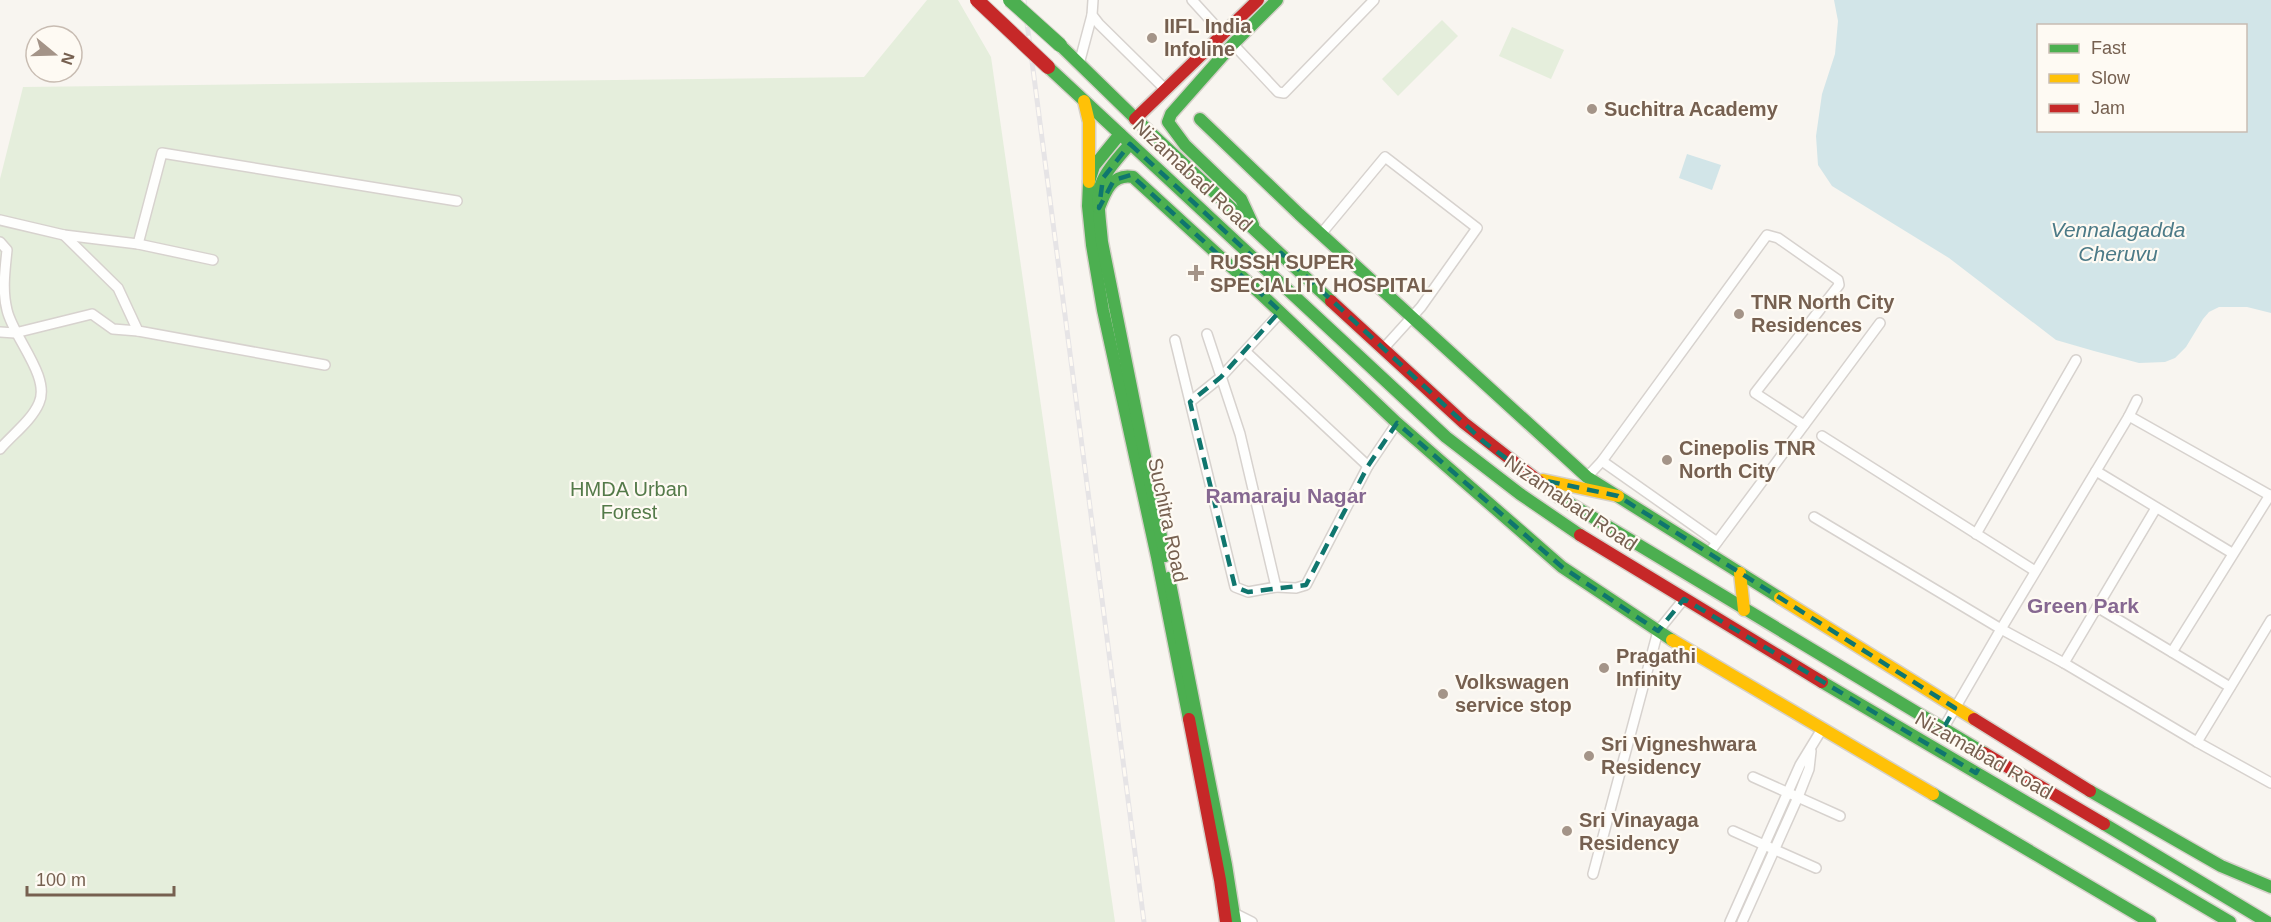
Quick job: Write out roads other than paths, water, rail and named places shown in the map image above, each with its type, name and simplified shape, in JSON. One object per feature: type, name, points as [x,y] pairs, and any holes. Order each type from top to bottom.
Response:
[{"type":"main road","name":"Nizamabad Road","points":[[977,0],[1446,437],[1520,494],[1587,540],[1684,599],[2223,920]]},
{"type":"main road","name":"Nizamabad Road","points":[[1010,0],[1484,442],[1533,478],[1573,507],[2266,922]]},
{"type":"main road","points":[[1255,229],[1241,199],[1185,145],[1168,122],[1258,0]]},
{"type":"main road","points":[[1141,124],[1165,89],[1277,0]]},
{"type":"main road","points":[[1084,101],[1089,122],[1089,182]]},
{"type":"main road","name":"Nizamabad Road","points":[[1200,119],[1291,207],[1587,477],[1713,548],[1740,573],[2086,788],[2221,866],[2271,887]]},
{"type":"main road","name":"Suchitra Road","points":[[1120,134],[1094,166],[1089,182],[1088,206],[1092,245],[1103,310],[1157,557],[1220,880],[1232,919]]},
{"type":"main road","name":"Suchitra Road","points":[[1130,144],[1103,178],[1098,191],[1102,242],[1232,919]]},
{"type":"main road","points":[[1099,208],[1106,191],[1114,180],[1125,176],[1133,177],[1281,312],[1397,423],[1562,567],[1658,631],[2150,922]]},
{"type":"main road","points":[[1266,269],[1281,254]]},
{"type":"main road","points":[[1533,478],[1618,496]]},
{"type":"main road","points":[[1740,573],[1744,610]]},
{"type":"main road","points":[[1976,773],[1986,755]]},
{"type":"street","points":[[1079,64],[1092,15],[1093,0]]},
{"type":"street","points":[[1192,0],[1278,92],[1284,93],[1374,0]]},
{"type":"street","points":[[1092,15],[1165,89]]},
{"type":"street","points":[[138,244],[162,153],[457,201]]},
{"type":"street","points":[[1321,234],[1385,157],[1477,228],[1414,317],[1383,349]]},
{"type":"street","points":[[0,220],[64,235],[138,244],[213,260]]},
{"type":"street","points":[[64,235],[117,288],[138,331]]},
{"type":"street","points":[[1587,477],[1602,461],[1767,235],[1779,238],[1838,280],[1839,285],[1755,393],[1804,425]]},
{"type":"street","points":[[0,242],[7,250],[3,279],[6,309],[15,333],[42,385],[42,393],[36,410],[0,449]]},
{"type":"street","points":[[1190,402],[1221,377],[1281,312]]},
{"type":"street","points":[[0,332],[15,333],[92,314],[113,329],[138,331],[325,365]]},
{"type":"street","points":[[1602,461],[1713,548],[1880,323]]},
{"type":"street","points":[[1207,334],[1240,434],[1276,587]]},
{"type":"street","points":[[1174,340],[1235,587],[1248,592],[1306,585],[1368,466],[1397,423]]},
{"type":"street","points":[[1246,352],[1368,466]]},
{"type":"street","points":[[1976,534],[2076,360]]},
{"type":"street","points":[[1943,729],[2137,400]]},
{"type":"street","points":[[2129,416],[2270,496],[2172,652]]},
{"type":"street","points":[[1822,436],[2035,571]]},
{"type":"street","points":[[2096,471],[2232,554]]},
{"type":"street","points":[[2064,663],[2156,508]]},
{"type":"street","points":[[1814,517],[2001,629],[2271,783]]},
{"type":"street","points":[[1593,874],[1658,631],[1684,599]]},
{"type":"street","points":[[2097,608],[2230,687]]},
{"type":"street","points":[[2197,742],[2271,620]]},
{"type":"street","points":[[1730,922],[1764,844],[1809,769],[1812,749],[1822,729]]},
{"type":"street","points":[[1754,777],[1839,816]]},
{"type":"street","points":[[1742,922],[1774,849],[1793,795]]},
{"type":"street","points":[[1733,831],[1816,868]]},
{"type":"street","points":[[1232,919],[1252,922]]},
{"type":"water","name":"Vennalagadda Cheruvu","points":[[1834,0],[2271,0],[2271,313],[2247,307],[2219,307],[2209,312],[2203,319],[2186,347],[2175,358],[2165,362],[2139,363],[2056,340],[1949,258],[1832,186],[1818,165],[1816,136],[1822,94],[1835,54],[1838,21]]},
{"type":"water","points":[[1687,154],[1721,165],[1712,190],[1679,178]]},
{"type":"railway","points":[[1024,0],[1144,922]]},
{"type":"place","name":"IIFL India Infoline","points":[[1152,38]]},
{"type":"place","name":"Suchitra Academy","points":[[1592,109]]},
{"type":"place","name":"RUSSH SUPER SPECIALITY HOSPITAL","points":[[1196,273]]},
{"type":"place","name":"TNR North City Residences","points":[[1739,314]]},
{"type":"place","name":"Cinepolis TNR North City","points":[[1667,460]]},
{"type":"place","name":"Pragathi Infinity","points":[[1604,668]]},
{"type":"place","name":"Volkswagen service stop","points":[[1443,694]]},
{"type":"place","name":"Sri Vigneshwara Residency","points":[[1589,756]]},
{"type":"place","name":"Sri Vinayaga Residency","points":[[1567,831]]},
{"type":"district","name":"Ramaraju Nagar","points":[[1286,496]]},
{"type":"district","name":"Green Park","points":[[2083,606]]},
{"type":"park label","name":"HMDA Urban Forest","points":[[629,500]]}]
